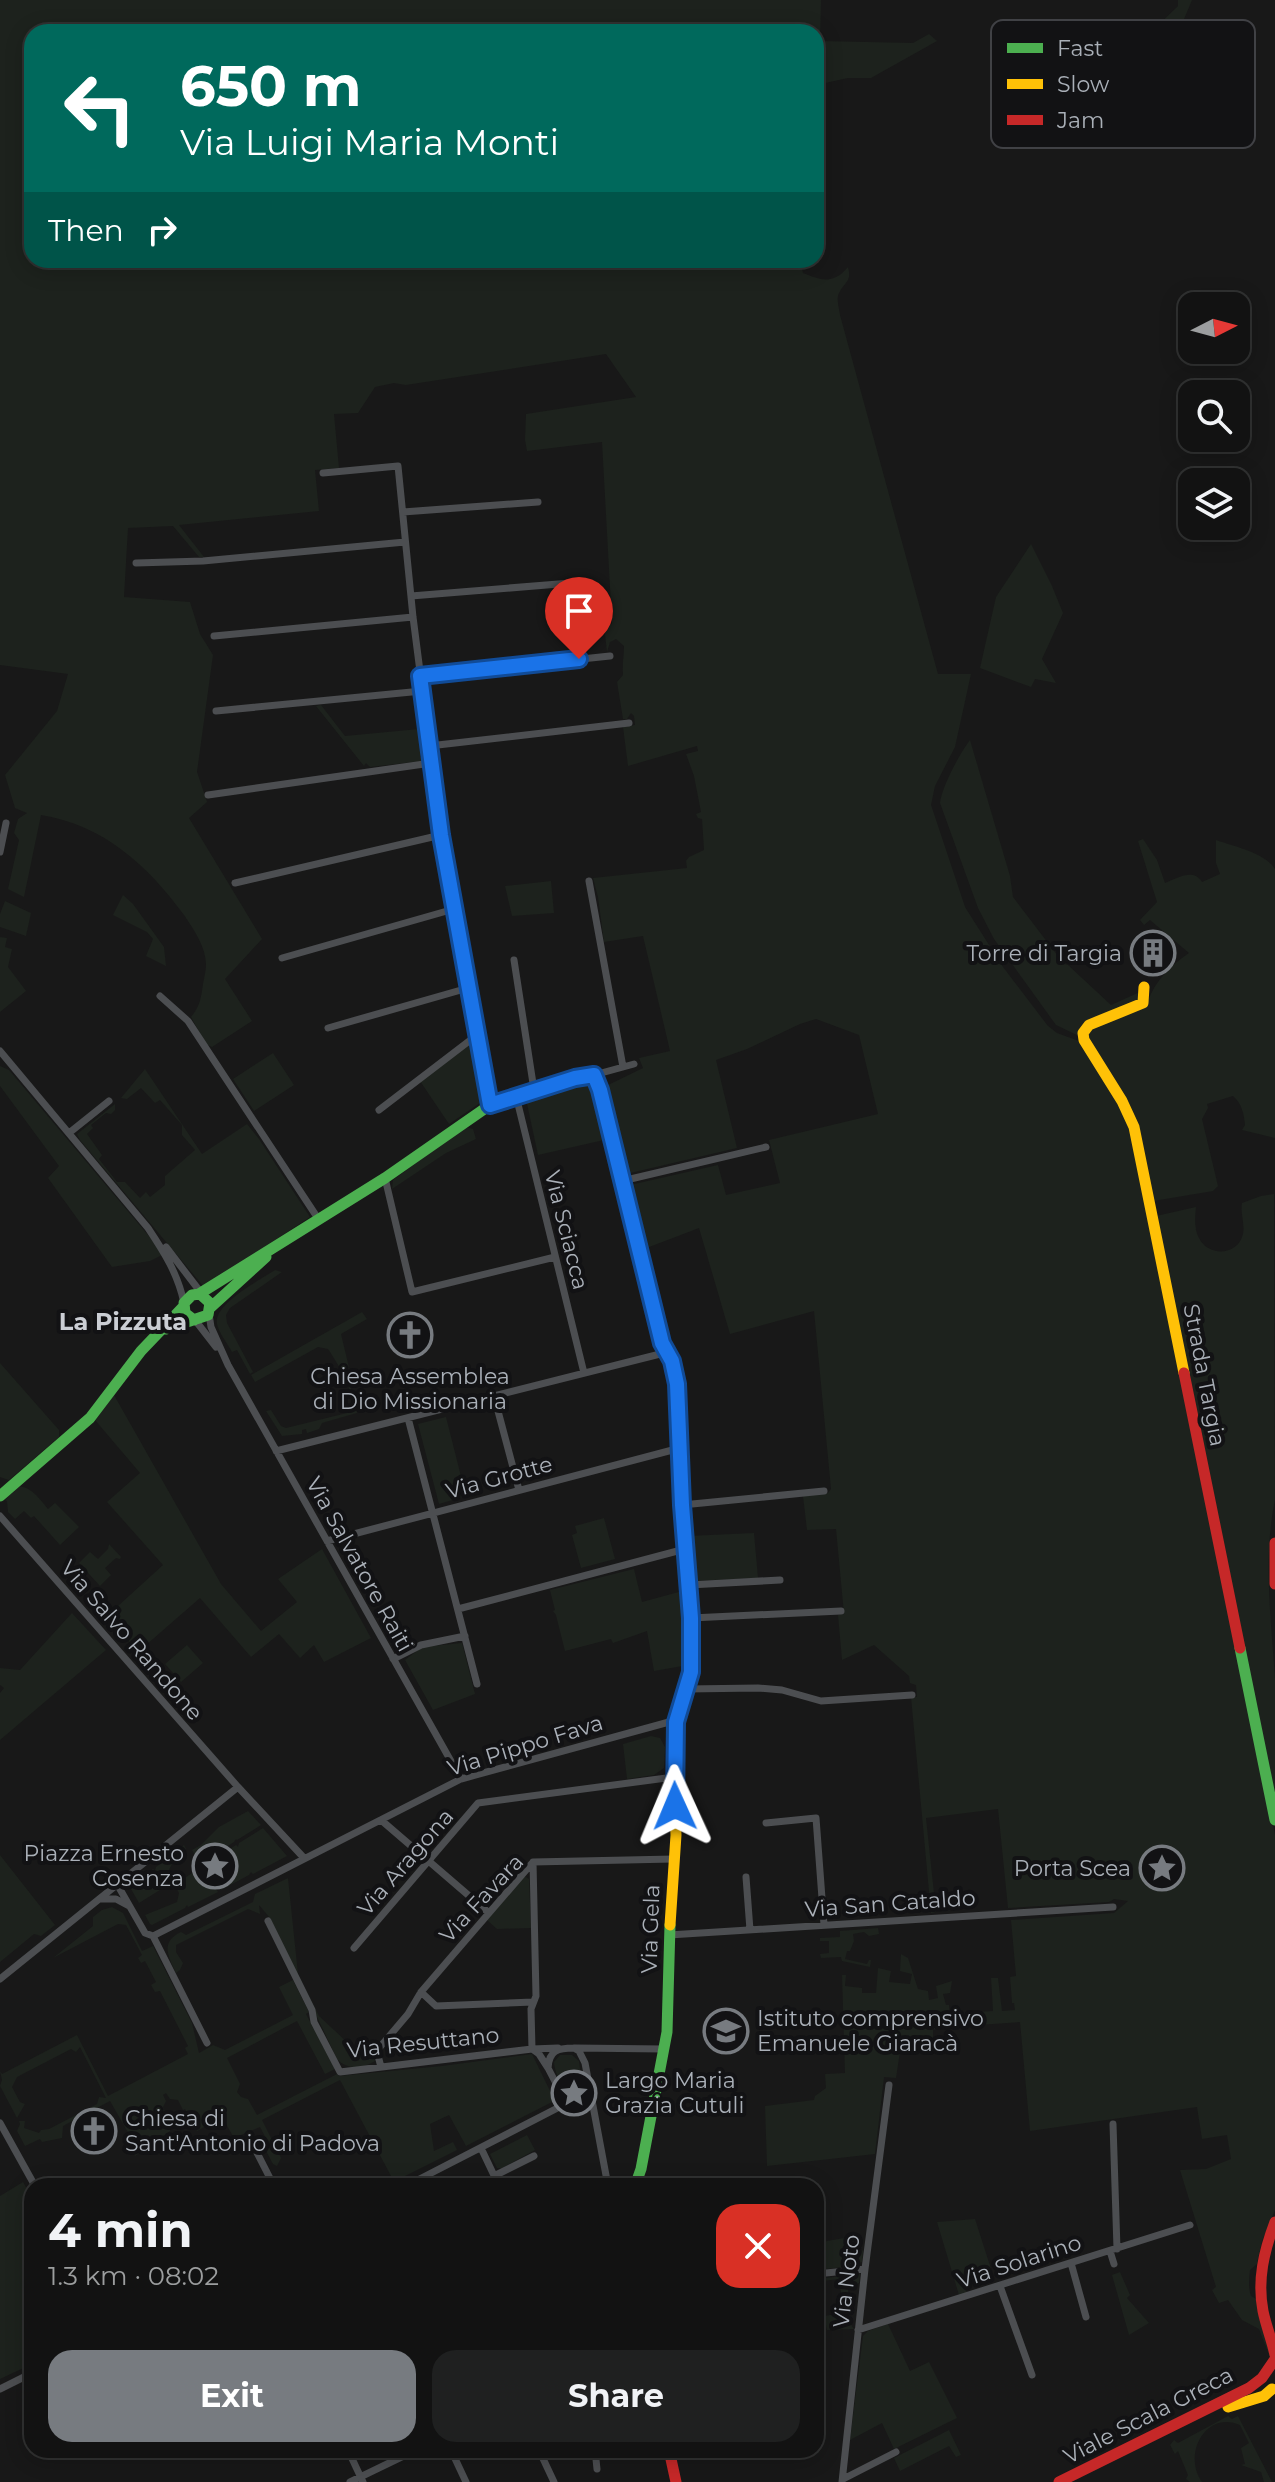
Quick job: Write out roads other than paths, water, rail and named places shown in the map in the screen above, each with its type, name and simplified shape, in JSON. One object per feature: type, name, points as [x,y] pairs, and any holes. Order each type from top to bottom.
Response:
[{"type":"street","points":[[323,473],[398,466],[413,617],[441,835],[490,1105]]},
{"type":"street","points":[[403,512],[538,502]]},
{"type":"street","points":[[136,563],[203,561],[405,542]]},
{"type":"street","points":[[411,596],[571,583]]},
{"type":"street","points":[[214,636],[413,617]]},
{"type":"street","points":[[420,676],[610,656]]},
{"type":"street","points":[[216,711],[422,691]]},
{"type":"street","points":[[429,746],[629,723]]},
{"type":"street","points":[[208,795],[431,763]]},
{"type":"street","points":[[0,852],[6,823]]},
{"type":"street","points":[[235,883],[441,835]]},
{"type":"street","points":[[589,881],[623,1067]]},
{"type":"street","points":[[282,958],[454,909]]},
{"type":"street","points":[[514,960],[534,1090]]},
{"type":"street","name":"Strada Targia","points":[[1144,987],[1143,1003],[1089,1025],[1083,1033],[1084,1040],[1122,1101],[1134,1127],[1275,1820]]},
{"type":"street","points":[[328,1028],[468,988]]},
{"type":"street","points":[[160,996],[188,1021],[319,1220]]},
{"type":"street","points":[[379,1110],[477,1035]]},
{"type":"street","points":[[0,1051],[166,1247],[201,1294],[210,1309],[211,1327],[228,1365]]},
{"type":"street","points":[[0,1496],[90,1418],[192,1295],[201,1294],[245,1263],[385,1178],[490,1105],[634,1064]]},
{"type":"street","name":"Via Gela","points":[[594,1075],[662,1343],[668,1352],[677,1384],[691,1618],[691,1672],[676,1722],[676,1835],[669,1935],[668,2015],[639,2178]]},
{"type":"street","name":"Via Sciacca","points":[[516,1096],[584,1373]]},
{"type":"street","points":[[69,1133],[109,1101]]},
{"type":"street","points":[[622,1181],[766,1147]]},
{"type":"street","points":[[385,1178],[412,1292],[555,1257]]},
{"type":"street","points":[[148,1228],[168,1257],[180,1284],[187,1316],[194,1320],[228,1365]]},
{"type":"street","points":[[155,1336],[176,1324],[205,1317],[283,1242]]},
{"type":"street","points":[[276,1451],[668,1352]]},
{"type":"street","name":"Via Salvatore Raiti","points":[[228,1365],[461,1779]]},
{"type":"street","points":[[494,1396],[519,1490]]},
{"type":"street","points":[[408,1418],[477,1684]]},
{"type":"street","name":"Via Grotte","points":[[327,1541],[680,1448]]},
{"type":"street","points":[[682,1505],[824,1491]]},
{"type":"street","name":"Via Salvo Randone","points":[[0,1516],[304,1858]]},
{"type":"street","points":[[1275,1543],[1275,1584]]},
{"type":"street","points":[[458,1609],[685,1549]]},
{"type":"street","points":[[689,1585],[780,1580]]},
{"type":"street","points":[[691,1618],[841,1611]]},
{"type":"street","points":[[393,1659],[421,1645],[465,1636]]},
{"type":"street","points":[[687,1689],[782,1690],[821,1701],[912,1695]]},
{"type":"street","name":"Via Pippo Fava","points":[[155,1940],[304,1858],[461,1779],[676,1722]]},
{"type":"street","name":"Via Aragona","points":[[354,1948],[478,1803],[674,1777]]},
{"type":"street","points":[[1,1979],[238,1787]]},
{"type":"street","points":[[766,1823],[816,1818],[824,1925]]},
{"type":"street","points":[[381,1820],[489,1913]]},
{"type":"street","name":"Via Favara","points":[[381,2067],[377,2052],[380,2047],[408,2014],[421,1992],[533,1862],[673,1859]]},
{"type":"street","points":[[533,1862],[536,1996],[531,2009],[532,2049],[548,2068],[559,2092],[560,2102],[555,2110]]},
{"type":"street","points":[[746,1877],[750,1930]]},
{"type":"street","points":[[117,1884],[145,1933],[155,1940],[207,2043]]},
{"type":"street","points":[[98,1899],[116,1899],[132,1908]]},
{"type":"street","name":"Via San Cataldo","points":[[669,1935],[1113,1907]]},
{"type":"street","name":"Via Resuttano","points":[[268,1921],[340,2072],[558,2048]]},
{"type":"street","points":[[421,1992],[436,2006],[533,2002]]},
{"type":"street","points":[[548,2068],[549,2057],[558,2048],[664,2049]]},
{"type":"street","points":[[574,2048],[585,2063],[607,2178]]},
{"type":"street","points":[[585,2063],[590,2053],[598,2048]]},
{"type":"street","points":[[422,2178],[577,2098],[584,2093],[589,2082]]},
{"type":"street","name":"Via Noto","points":[[842,2480],[889,2085]]},
{"type":"street","points":[[559,2092],[566,2097],[577,2098]]},
{"type":"street","points":[[0,2123],[31,2178]]},
{"type":"street","points":[[1113,2124],[1114,2264]]},
{"type":"street","points":[[251,2141],[270,2178]]},
{"type":"street","points":[[481,2148],[494,2176],[534,2156]]},
{"type":"street","points":[[1268,2387],[1275,2357],[1263,2310],[1260,2283],[1263,2256],[1275,2222]]},
{"type":"street","name":"Via Solarino","points":[[858,2330],[1190,2225]]},
{"type":"street","points":[[1275,2239],[1267,2283],[1269,2309],[1275,2328]]},
{"type":"street","points":[[1071,2263],[1086,2317]]},
{"type":"street","points":[[824,2273],[865,2269]]},
{"type":"street","points":[[1000,2286],[1032,2375]]},
{"type":"street","points":[[0,2389],[24,2377]]},
{"type":"street","name":"Viale Scala Greca","points":[[1059,2482],[1185,2421],[1268,2387]]},
{"type":"street","name":"Viale Scala Greca","points":[[1078,2482],[1268,2387]]},
{"type":"street","points":[[842,2480],[896,2452]]},
{"type":"street","points":[[352,2458],[362,2480]]},
{"type":"street","points":[[350,2482],[362,2480],[402,2458]]},
{"type":"street","points":[[455,2458],[466,2482]]},
{"type":"street","points":[[543,2458],[554,2482]]},
{"type":"street","points":[[596,2458],[597,2469]]},
{"type":"street","points":[[671,2458],[676,2482]]},
{"type":"place","name":"Torre di Targia","points":[[1153,953]]},
{"type":"place","name":"Chiesa Assemblea di Dio Missionaria","points":[[410,1335]]},
{"type":"place","name":"Piazza Ernesto Cosenza","points":[[215,1866]]},
{"type":"place","name":"Porta Scea","points":[[1162,1868]]},
{"type":"place","name":"Istituto comprensivo Emanuele Giaracà","points":[[726,2031]]},
{"type":"place","name":"Largo Maria Grazia Cutuli","points":[[574,2093]]},
{"type":"place","name":"Chiesa di Sant'Antonio di Padova","points":[[94,2131]]},
{"type":"district","name":"La Pizzuta","points":[[123,1322]]}]
